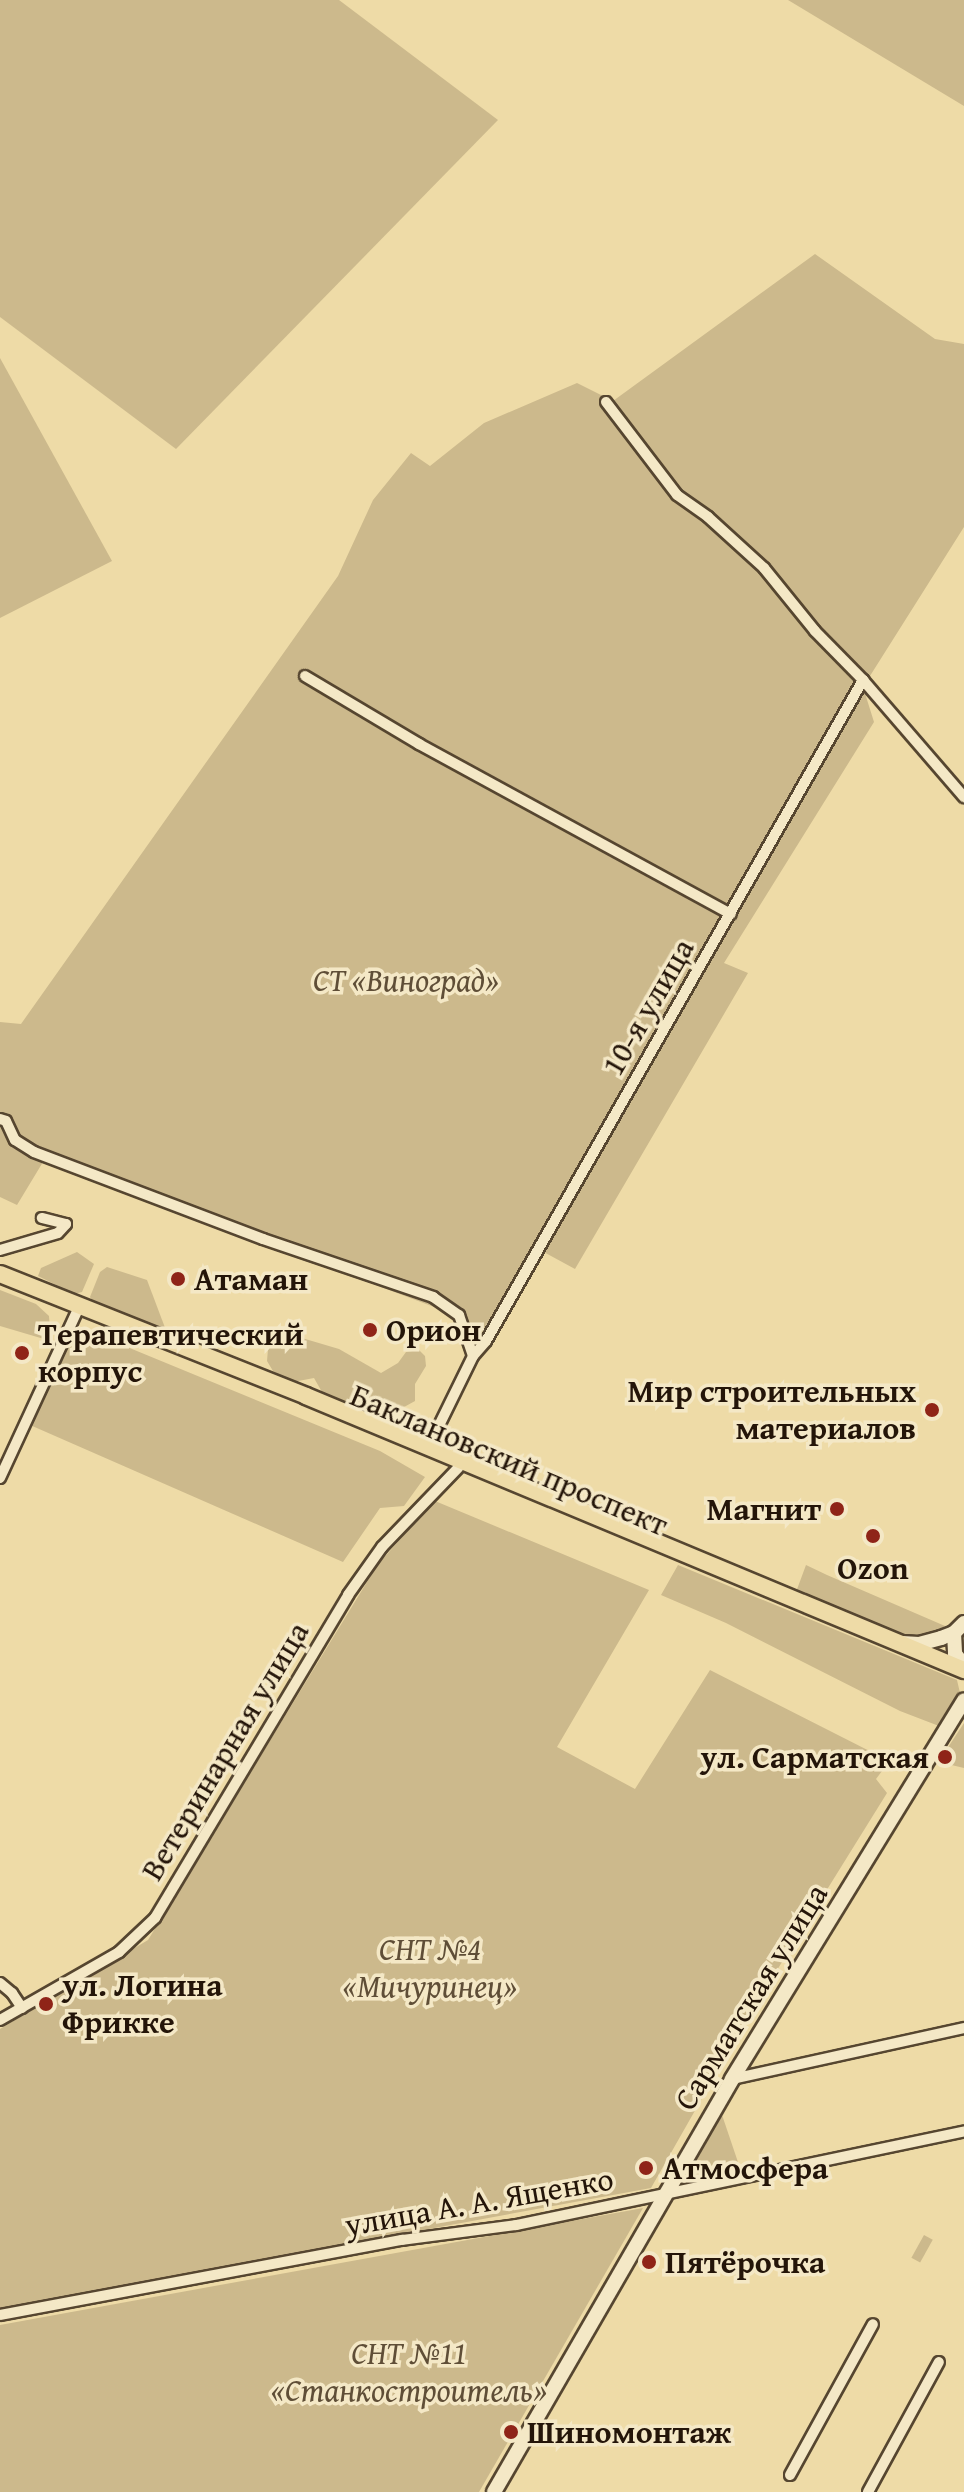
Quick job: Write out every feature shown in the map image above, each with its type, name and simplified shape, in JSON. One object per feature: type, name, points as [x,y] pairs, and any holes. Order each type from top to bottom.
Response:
[{"type":"main road","points":[[0,1274],[78,1309]]},
{"type":"main road","points":[[0,1285],[78,1309]]},
{"type":"main road","name":"Баклановский проспект","points":[[78,1309],[428,1448],[462,1465],[943,1665],[964,1667]]},
{"type":"main road","name":"Баклановский проспект","points":[[78,1309],[897,1642],[964,1677]]},
{"type":"main road","points":[[897,1642],[919,1644],[959,1628]]},
{"type":"main road","points":[[943,1665],[959,1628]]},
{"type":"main road","points":[[959,1628],[955,1654],[964,1667]]},
{"type":"main road","name":"Сарматская улица","points":[[494,2492],[732,2079],[964,1701]]},
{"type":"street","points":[[606,402],[677,495],[708,517],[764,568],[815,631],[863,680],[964,797]]},
{"type":"street","points":[[305,676],[419,744],[731,914]]},
{"type":"street","name":"10-я улица","points":[[428,1448],[473,1356],[486,1341],[863,680]]},
{"type":"street","points":[[0,1119],[6,1121],[15,1140],[34,1152],[263,1239],[433,1297],[459,1315],[473,1356]]},
{"type":"street","points":[[0,1250],[58,1233],[66,1224],[42,1218]]},
{"type":"street","points":[[0,1478],[78,1309]]},
{"type":"street","name":"Ветеринарная улица","points":[[0,2020],[119,1952],[155,1918],[348,1595],[382,1547],[462,1465]]},
{"type":"street","points":[[0,1983],[12,1993],[22,2008]]},
{"type":"street","points":[[732,2079],[964,2028]]},
{"type":"street","name":"улица А. А. Ященко","points":[[0,2315],[402,2240],[516,2225],[662,2197],[964,2131]]},
{"type":"street","points":[[790,2475],[873,2324]]},
{"type":"street","points":[[868,2492],[939,2362]]},
{"type":"green space","points":[[0,0],[339,0],[498,120],[176,449],[0,317]]},
{"type":"green space","points":[[788,0],[964,0],[964,106]]},
{"type":"green space","name":"СТ «Виноград»","points":[[815,254],[935,339],[964,344],[964,527],[863,687],[874,722],[724,963],[748,973],[575,1269],[540,1250],[476,1364],[466,1347],[458,1316],[97,1180],[43,1162],[17,1205],[0,1197],[0,1022],[21,1024],[338,576],[373,500],[411,453],[430,466],[484,423],[577,383],[613,401]]},
{"type":"green space","points":[[0,358],[112,561],[0,618]]},
{"type":"green space","points":[[77,1252],[94,1264],[82,1292],[74,1294],[38,1276],[41,1268]]},
{"type":"green space","points":[[107,1267],[147,1280],[167,1333],[93,1302],[90,1297],[100,1272]]},
{"type":"green space","points":[[0,1290],[36,1304],[49,1316],[50,1329],[44,1339],[0,1326]]},
{"type":"green space","points":[[81,1328],[380,1451],[425,1477],[404,1506],[380,1508],[343,1562],[30,1425],[68,1337]]},
{"type":"green space","points":[[285,1333],[339,1349],[381,1373],[398,1363],[406,1352],[419,1350],[425,1356],[426,1366],[415,1384],[415,1401],[395,1412],[372,1400],[350,1404],[333,1398],[322,1392],[314,1378],[293,1382],[273,1371],[267,1361],[269,1337]]},
{"type":"green space","name":"СНТ №4 «Мичуринец»","points":[[435,1501],[649,1590],[557,1747],[635,1789],[710,1670],[903,1768],[882,1771],[876,1779],[887,1793],[751,2012],[651,2188],[0,2308],[0,2029],[148,1940],[378,1564]]},
{"type":"green space","points":[[678,1565],[957,1680],[960,1693],[939,1726],[900,1711],[726,1623],[661,1595]]},
{"type":"green space","points":[[806,1565],[945,1626],[922,1639],[903,1637],[796,1592]]},
{"type":"green space","points":[[964,1723],[964,1768],[939,1762],[939,1761]]},
{"type":"green space","points":[[720,2109],[742,2174],[690,2187],[681,2179]]},
{"type":"green space","name":"СНТ №11 «Станкостроитель»","points":[[643,2208],[479,2492],[0,2492],[0,2325]]},
{"type":"green space","points":[[924,2235],[933,2240],[920,2263],[911,2258]]},
{"type":"place","name":"Атаман","points":[[178,1279]]},
{"type":"place","name":"Орион","points":[[370,1330]]},
{"type":"place","name":"Терапевтический корпус","points":[[22,1353]]},
{"type":"place","name":"Мир строительных материалов","points":[[932,1410]]},
{"type":"place","name":"Магнит","points":[[837,1509]]},
{"type":"place","name":"Ozon","points":[[873,1536]]},
{"type":"place","name":"ул. Сарматская","points":[[945,1757]]},
{"type":"place","name":"ул. Логина Фрикке","points":[[46,2004]]},
{"type":"place","name":"Атмосфера","points":[[646,2168]]},
{"type":"place","name":"Пятёрочка","points":[[649,2262]]},
{"type":"place","name":"Шиномонтаж","points":[[511,2432]]}]
